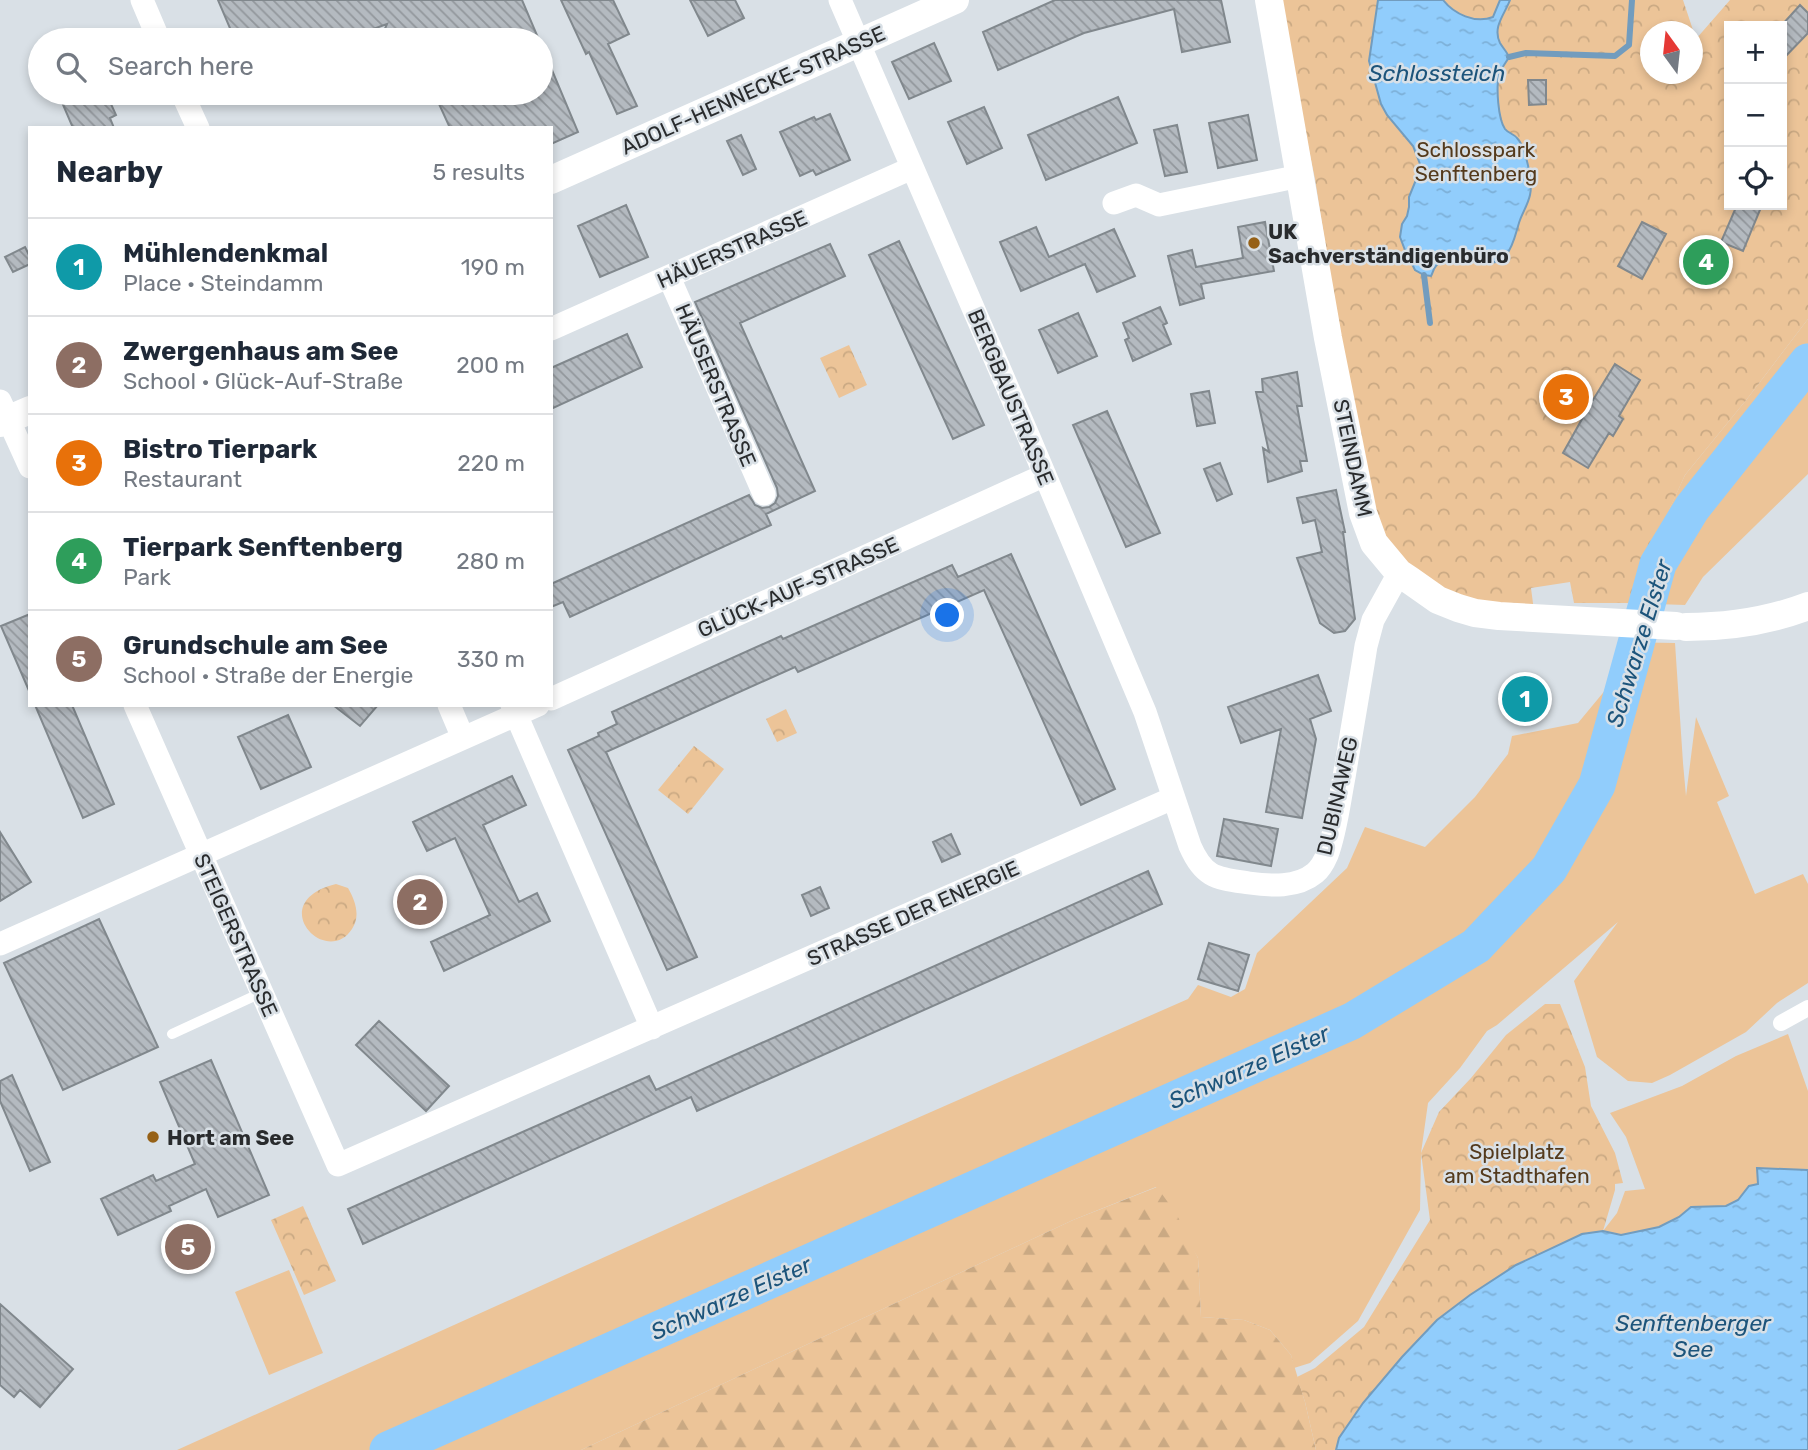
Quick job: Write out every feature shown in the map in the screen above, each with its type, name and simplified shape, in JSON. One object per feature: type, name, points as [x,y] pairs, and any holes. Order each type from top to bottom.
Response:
[{"type":"street","points":[[142,0],[154,28]]},
{"type":"street","name":"BERGBAUSTRASSE","points":[[840,0],[1145,712],[1173,798]]},
{"type":"street","name":"ADOLF-HENNECKE-STRASSE","points":[[553,179],[955,0]]},
{"type":"street","name":"STEINDAMM","points":[[1269,0],[1328,338],[1363,513],[1374,543],[1399,573],[1438,600],[1475,612],[1499,616],[1681,626],[1752,622],[1808,606]]},
{"type":"street","points":[[187,105],[197,126]]},
{"type":"street","name":"HÄUERSTRASSE","points":[[553,328],[912,168]]},
{"type":"street","points":[[1114,203],[1136,195],[1159,205],[1300,176]]},
{"type":"street","name":"HÄUSERSTRASSE","points":[[669,277],[764,494]]},
{"type":"street","points":[[10,413],[28,462]]},
{"type":"street","name":"GLÜCK-AUF-STRASSE","points":[[553,698],[1045,475]]},
{"type":"street","name":"DUBINAWEG","points":[[1173,798],[1195,857],[1200,867],[1211,875],[1272,885],[1291,884],[1317,872],[1328,853],[1373,620],[1399,573]]},
{"type":"street","name":"STEIGERSTRASSE","points":[[136,707],[338,1165]]},
{"type":"street","points":[[450,707],[463,738]]},
{"type":"street","points":[[0,944],[463,738],[514,710],[652,1028]]},
{"type":"street","name":"STRASSE DER ENERGIE","points":[[338,1165],[1173,798]]},
{"type":"street","points":[[1781,1023],[1808,1008]]},
{"type":"lane","points":[[172,1034],[261,993]]},
{"type":"green space","name":"Schlosspark Senftenberg","points":[[1278,0],[1683,0],[1690,21],[1640,21],[1640,84],[1703,84],[1703,31],[1730,0],[1808,0],[1808,319],[1685,475],[1627,603],[1574,603],[1570,582],[1531,588],[1534,611],[1451,596],[1405,565],[1377,524],[1345,369],[1315,179]]},
{"type":"green space","points":[[1808,319],[1808,474],[1703,577],[1685,605],[1626,603],[1685,475]]},
{"type":"green space","points":[[849,345],[867,385],[839,398],[820,358]]},
{"type":"green space","points":[[1618,642],[1675,643],[1686,796],[1696,717],[1729,796],[1717,802],[1755,894],[1803,874],[1808,884],[1808,983],[1777,1003],[1746,1032],[1670,1075],[1652,1083],[1628,1081],[1597,1057],[1574,981],[1618,922],[1487,1031],[1460,1068],[1428,1103],[1421,1153],[1420,1210],[1358,1321],[1310,1363],[1294,1368],[1291,1355],[1270,1330],[1244,1320],[1201,1317],[1198,1258],[1156,1187],[1073,1220],[581,1450],[177,1450],[731,1200],[1188,999],[1198,985],[1231,997],[1245,989],[1257,953],[1347,868],[1365,827],[1425,847],[1475,797],[1508,754],[1512,736],[1578,723],[1607,688]]},
{"type":"green space","points":[[786,709],[797,733],[777,742],[766,719]]},
{"type":"green space","points":[[694,746],[724,769],[688,814],[658,790]]},
{"type":"green space","points":[[336,884],[348,888],[357,913],[352,929],[341,939],[328,941],[316,937],[307,928],[302,917],[304,904],[315,893]]},
{"type":"green space","name":"Spielplatz am Stadthafen","points":[[1545,1004],[1560,1004],[1585,1067],[1591,1106],[1615,1153],[1623,1183],[1615,1184],[1603,1231],[1582,1234],[1516,1265],[1437,1320],[1363,1403],[1339,1438],[1336,1450],[1316,1450],[1297,1377],[1315,1368],[1364,1327],[1430,1220],[1421,1153],[1439,1112],[1506,1035]]},
{"type":"green space","points":[[1788,1034],[1808,1091],[1808,1170],[1758,1168],[1758,1184],[1749,1186],[1738,1200],[1726,1206],[1691,1207],[1679,1217],[1659,1227],[1621,1235],[1603,1231],[1617,1213],[1625,1191],[1645,1189],[1626,1137],[1610,1113],[1682,1086],[1736,1056]]},
{"type":"green space","points":[[1157,1187],[1177,1215],[1198,1258],[1201,1317],[1244,1320],[1270,1330],[1291,1355],[1316,1450],[581,1450],[1073,1220]]},
{"type":"green space","points":[[303,1206],[336,1281],[304,1295],[271,1220]]},
{"type":"green space","points":[[289,1270],[323,1353],[269,1375],[235,1292]]},
{"type":"water","name":"Schlossteich","points":[[1378,0],[1443,0],[1459,13],[1486,19],[1493,17],[1500,0],[1510,0],[1497,32],[1509,57],[1500,73],[1498,103],[1505,129],[1517,138],[1523,149],[1531,189],[1511,247],[1499,261],[1490,263],[1452,258],[1443,260],[1436,266],[1431,276],[1415,270],[1405,250],[1400,237],[1402,224],[1407,216],[1409,197],[1420,164],[1413,146],[1381,104],[1369,61]]},
{"type":"water","name":"Senftenberger See","points":[[1757,1168],[1808,1170],[1808,1450],[1336,1450],[1339,1438],[1363,1403],[1402,1357],[1437,1320],[1470,1295],[1516,1265],[1582,1234],[1603,1231],[1621,1235],[1659,1227],[1679,1217],[1691,1207],[1726,1206],[1738,1200],[1749,1186],[1758,1184]]},
{"type":"building","points":[[218,0],[522,0],[534,28],[385,28],[387,24],[376,28],[230,28]]},
{"type":"building","points":[[561,0],[613,0],[629,34],[608,44],[637,106],[617,114],[589,52],[586,54]]},
{"type":"building","points":[[690,0],[735,0],[744,18],[708,36]]},
{"type":"building","points":[[1055,0],[1221,0],[1230,42],[1182,52],[1174,9],[1084,33],[998,70],[983,32]]},
{"type":"building","points":[[1800,5],[1808,13],[1808,33],[1787,55],[1787,21]]},
{"type":"building","points":[[934,43],[951,81],[909,99],[892,62]]},
{"type":"building","points":[[553,73],[578,132],[553,143],[553,126],[449,126],[439,105],[553,105]]},
{"type":"building","points":[[1528,80],[1546,80],[1546,104],[1529,105]]},
{"type":"building","points":[[1118,97],[1137,143],[1046,180],[1028,135]]},
{"type":"building","points":[[63,105],[111,105],[116,115],[110,118],[113,126],[72,126]]},
{"type":"building","points":[[984,107],[1002,148],[967,164],[948,122]]},
{"type":"building","points":[[830,114],[850,160],[816,175],[813,170],[800,176],[780,132],[814,117],[816,120]]},
{"type":"building","points":[[1248,115],[1257,160],[1218,168],[1209,123]]},
{"type":"building","points":[[1177,125],[1187,172],[1165,176],[1154,130]]},
{"type":"building","points":[[741,135],[756,169],[743,175],[727,141]]},
{"type":"building","points":[[626,205],[648,257],[600,277],[578,226]]},
{"type":"building","points":[[1735,210],[1760,210],[1743,251],[1721,242]]},
{"type":"building","points":[[1265,222],[1274,271],[1201,284],[1204,298],[1180,305],[1168,256],[1192,250],[1196,267],[1243,258],[1238,227]]},
{"type":"building","points":[[1642,222],[1666,234],[1642,279],[1618,266]]},
{"type":"building","points":[[1036,227],[1049,257],[1114,229],[1135,276],[1097,292],[1085,264],[1021,291],[1000,242]]},
{"type":"building","points":[[899,241],[984,425],[953,439],[869,255]]},
{"type":"building","points":[[830,244],[845,276],[740,323],[815,491],[766,514],[771,525],[570,617],[563,602],[553,606],[553,583],[749,495],[755,505],[762,508],[775,503],[778,496],[777,488],[695,302]]},
{"type":"building","points":[[25,247],[28,265],[13,272],[5,257]]},
{"type":"building","points":[[1160,307],[1167,323],[1163,325],[1171,344],[1133,361],[1125,340],[1129,338],[1123,323]]},
{"type":"building","points":[[1078,313],[1097,356],[1058,373],[1039,330]]},
{"type":"building","points":[[627,334],[642,367],[553,408],[553,367]]},
{"type":"building","points":[[1615,364],[1640,380],[1619,416],[1623,419],[1613,436],[1609,433],[1588,468],[1563,453],[1582,419],[1551,401],[1562,382],[1593,400]]},
{"type":"building","points":[[1297,372],[1302,406],[1297,406],[1307,461],[1300,461],[1302,471],[1268,482],[1263,448],[1269,452],[1256,392],[1263,392],[1262,379]]},
{"type":"building","points":[[1209,391],[1215,423],[1197,426],[1191,394]]},
{"type":"building","points":[[1107,411],[1160,533],[1126,547],[1073,425]]},
{"type":"building","points":[[1220,463],[1232,494],[1217,501],[1204,469]]},
{"type":"building","points":[[1336,490],[1345,532],[1355,619],[1345,631],[1334,633],[1320,623],[1297,558],[1322,552],[1315,520],[1303,523],[1297,498]]},
{"type":"building","points":[[1011,554],[1115,789],[1081,805],[984,590],[798,672],[795,667],[606,752],[697,957],[667,970],[568,750],[599,736],[598,733],[617,724],[612,712],[781,636],[783,639],[952,565],[958,577]]},
{"type":"building","points":[[28,615],[28,688],[1,626]]},
{"type":"building","points":[[1318,675],[1331,711],[1310,719],[1316,739],[1302,818],[1266,812],[1281,729],[1241,743],[1228,707]]},
{"type":"building","points":[[1535,688],[1537,708],[1516,711],[1514,691]]},
{"type":"building","points":[[36,707],[73,707],[114,804],[83,818]]},
{"type":"building","points":[[336,707],[376,707],[360,726]]},
{"type":"building","points":[[288,715],[311,767],[261,789],[238,737]]},
{"type":"building","points":[[512,776],[526,805],[483,825],[519,902],[537,893],[550,921],[444,971],[431,942],[490,915],[455,838],[427,851],[413,822]]},
{"type":"building","points":[[1224,819],[1278,829],[1271,866],[1217,856]]},
{"type":"building","points":[[0,832],[31,882],[0,901]]},
{"type":"building","points":[[951,834],[960,854],[942,862],[933,842]]},
{"type":"building","points":[[1148,871],[1162,904],[697,1111],[691,1097],[363,1244],[348,1209],[649,1076],[656,1090]]},
{"type":"building","points":[[820,887],[829,908],[811,916],[802,895]]},
{"type":"building","points":[[99,919],[158,1047],[63,1090],[4,963]]},
{"type":"building","points":[[1209,943],[1249,955],[1238,991],[1198,979]]},
{"type":"building","points":[[379,1021],[449,1086],[426,1111],[356,1045]]},
{"type":"building","points":[[211,1060],[269,1195],[218,1217],[206,1189],[169,1206],[171,1211],[118,1235],[101,1199],[153,1175],[156,1181],[195,1164],[160,1082]]},
{"type":"building","points":[[12,1075],[50,1162],[30,1171],[0,1101],[0,1081]]},
{"type":"building","points":[[0,1304],[73,1369],[40,1407],[20,1390],[14,1397],[0,1385]]},
{"type":"waterway","points":[[1509,57],[1526,53],[1615,56],[1629,45],[1632,0]]},
{"type":"waterway","points":[[1424,275],[1430,323]]},
{"type":"waterway","name":"Schwarze Elster","points":[[388,1450],[1352,1021],[1476,946],[1549,869],[1597,785],[1658,564],[1692,508],[1808,362]]},
{"type":"place","name":"UK Sachverständigenbüro","points":[[1254,243]]},
{"type":"place","name":"Tierpark Senftenberg","points":[[1706,262]]},
{"type":"place","name":"Bistro Tierpark","points":[[1566,397]]},
{"type":"place","name":"Mühlendenkmal","points":[[1525,699]]},
{"type":"place","name":"Zwergenhaus am See","points":[[420,902]]},
{"type":"place","name":"Hort am See","points":[[153,1137]]},
{"type":"place","name":"Grundschule am See","points":[[188,1247]]}]
